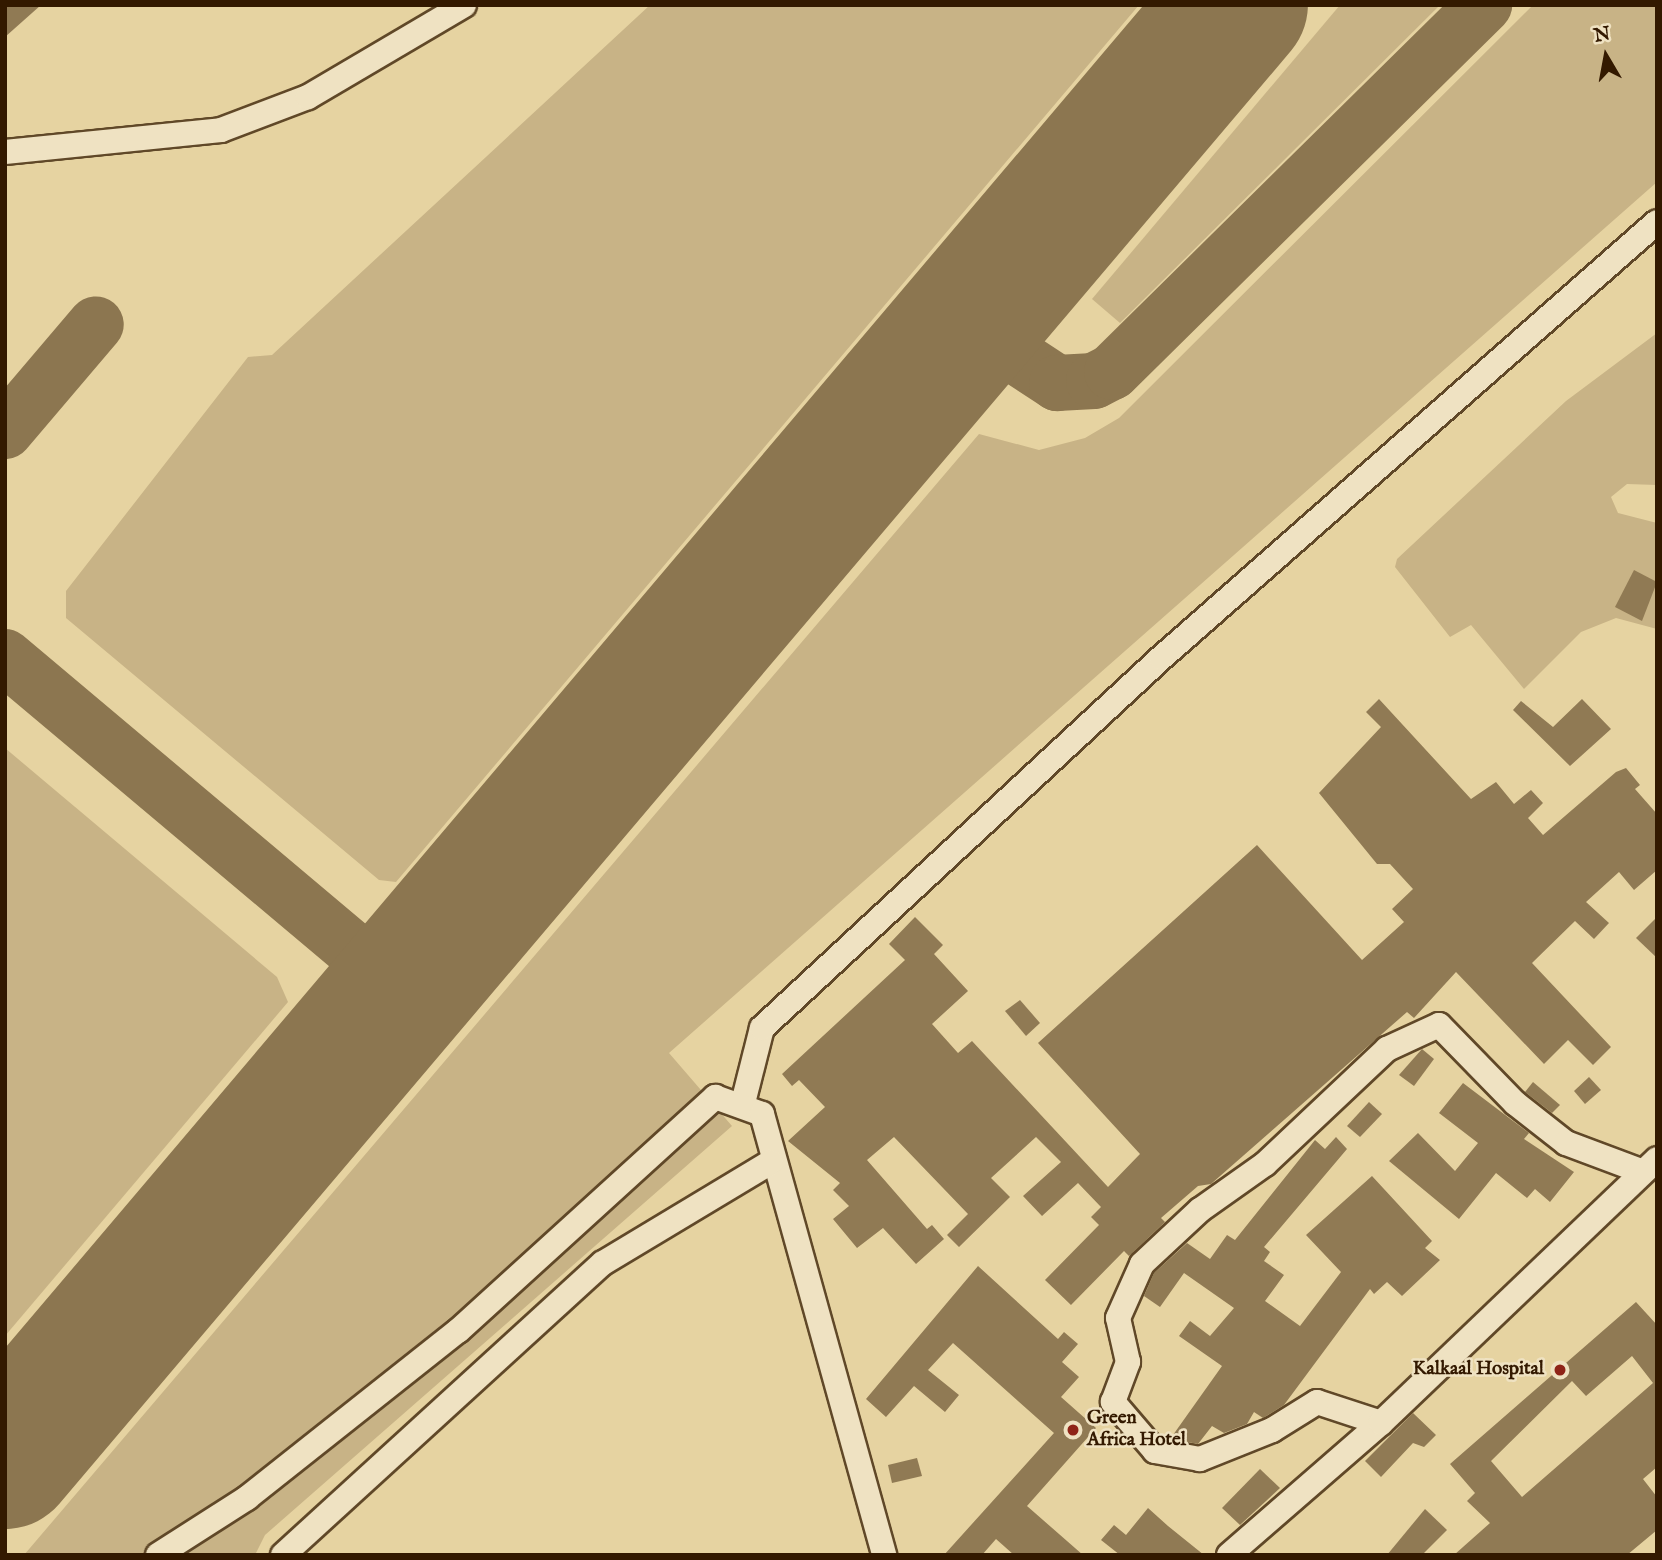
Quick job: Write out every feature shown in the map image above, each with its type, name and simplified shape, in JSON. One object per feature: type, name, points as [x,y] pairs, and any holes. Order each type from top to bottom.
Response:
[{"type":"street","points":[[5,152],[221,130],[308,97],[464,5]]},
{"type":"street","points":[[743,1103],[762,1028],[1161,658],[1657,222]]},
{"type":"street","points":[[1381,1423],[1317,1402],[1272,1430],[1200,1459],[1154,1451],[1113,1402],[1128,1362],[1118,1318],[1142,1264],[1200,1210],[1265,1164],[1387,1049],[1439,1025],[1515,1104],[1566,1143],[1650,1165]]},
{"type":"street","points":[[159,1555],[247,1499],[458,1331],[715,1097],[743,1103],[762,1114],[771,1162],[884,1555]]},
{"type":"street","points":[[283,1555],[603,1263],[771,1162]]},
{"type":"street","points":[[1236,1552],[1381,1423],[1650,1165]]},
{"type":"shaded area","points":[[650,5],[1139,5],[396,882],[379,880],[66,618],[66,591],[248,357],[272,355]]},
{"type":"shaded area","points":[[1340,5],[1440,5],[1120,323],[1092,299]]},
{"type":"shaded area","points":[[1533,5],[1657,5],[1657,182],[669,1053],[732,1126],[265,1535],[255,1555],[24,1555],[979,434],[1039,450],[1085,438],[1119,418]]},
{"type":"shaded area","points":[[1657,333],[1657,485],[1627,484],[1611,497],[1618,513],[1657,523],[1657,629],[1616,618],[1581,632],[1524,689],[1471,625],[1450,637],[1395,567],[1397,559],[1566,401]]},
{"type":"shaded area","points":[[5,748],[277,977],[288,1002],[5,1336]]},
{"type":"building","points":[[5,5],[41,5],[5,37]]},
{"type":"building","points":[[1634,570],[1657,582],[1642,621],[1615,607]]},
{"type":"building","points":[[1379,699],[1471,799],[1496,782],[1514,804],[1531,790],[1543,803],[1528,818],[1543,835],[1616,772],[1626,768],[1640,785],[1635,789],[1657,814],[1657,870],[1634,890],[1619,872],[1586,902],[1609,923],[1594,939],[1575,921],[1532,963],[1611,1047],[1593,1065],[1568,1040],[1544,1064],[1456,972],[1414,1018],[1407,1012],[1211,1184],[1198,1186],[1161,1218],[1165,1222],[1129,1256],[1124,1251],[1071,1305],[1045,1280],[1099,1225],[1091,1217],[1101,1207],[1078,1183],[1042,1216],[1023,1196],[1061,1162],[1036,1137],[991,1178],[1010,1197],[959,1247],[947,1235],[968,1214],[894,1137],[867,1160],[927,1229],[932,1225],[944,1239],[916,1264],[883,1228],[857,1248],[833,1219],[849,1206],[833,1190],[840,1183],[788,1141],[825,1107],[799,1080],[792,1086],[782,1074],[905,960],[889,944],[915,917],[943,945],[934,954],[968,991],[932,1024],[958,1053],[972,1041],[1108,1187],[1140,1154],[1038,1043],[1257,845],[1362,960],[1404,922],[1392,909],[1413,889],[1390,864],[1377,864],[1319,793],[1381,727],[1366,712]]},
{"type":"building","points":[[1582,699],[1611,729],[1570,766],[1513,710],[1521,701],[1553,727]]},
{"type":"building","points":[[1657,917],[1657,958],[1636,938]]},
{"type":"building","points":[[1020,1000],[1040,1023],[1026,1036],[1005,1011]]},
{"type":"building","points":[[1422,1049],[1434,1059],[1414,1086],[1399,1075]]},
{"type":"building","points":[[1589,1077],[1601,1090],[1585,1104],[1574,1091]]},
{"type":"building","points":[[1533,1082],[1560,1105],[1552,1113],[1525,1092]]},
{"type":"building","points":[[1463,1083],[1529,1133],[1524,1139],[1574,1172],[1550,1202],[1535,1189],[1527,1198],[1496,1173],[1459,1219],[1389,1161],[1418,1133],[1455,1171],[1478,1143],[1439,1113]]},
{"type":"building","points":[[1369,1102],[1382,1114],[1360,1137],[1347,1126]]},
{"type":"building","points":[[1336,1137],[1347,1149],[1264,1247],[1270,1252],[1264,1261],[1284,1275],[1265,1301],[1300,1326],[1341,1272],[1306,1235],[1372,1176],[1432,1241],[1425,1248],[1440,1260],[1402,1296],[1387,1282],[1374,1294],[1370,1289],[1284,1405],[1263,1418],[1254,1412],[1247,1424],[1224,1433],[1212,1426],[1198,1444],[1182,1441],[1173,1435],[1222,1366],[1179,1336],[1190,1321],[1210,1336],[1234,1308],[1184,1273],[1160,1307],[1144,1296],[1154,1273],[1187,1243],[1210,1259],[1227,1235],[1235,1240],[1315,1140],[1325,1149]]},
{"type":"building","points":[[978,1266],[1058,1339],[1064,1332],[1078,1344],[1062,1362],[1079,1377],[1061,1397],[1096,1428],[1027,1506],[1083,1555],[1014,1555],[996,1539],[982,1555],[944,1555],[1054,1433],[953,1343],[928,1370],[959,1395],[945,1412],[914,1386],[886,1417],[866,1399]]},
{"type":"building","points":[[1636,1302],[1657,1325],[1657,1467],[1643,1479],[1657,1497],[1657,1530],[1627,1555],[1454,1555],[1490,1523],[1467,1501],[1475,1493],[1450,1464]],"holes":[[[1632,1356],[1653,1383],[1522,1497],[1491,1461],[1572,1381],[1586,1396]]]},
{"type":"building","points":[[1413,1413],[1436,1435],[1424,1447],[1413,1443],[1381,1477],[1365,1461]]},
{"type":"building","points":[[917,1458],[922,1476],[892,1483],[888,1465]]},
{"type":"building","points":[[1260,1469],[1280,1488],[1240,1525],[1222,1508]]},
{"type":"building","points":[[1148,1508],[1204,1555],[1120,1555],[1101,1540],[1114,1525],[1126,1535]]},
{"type":"building","points":[[1425,1509],[1447,1530],[1422,1555],[1387,1555]]},
{"type":"taxiway","points":[[967,324],[1057,383],[1094,381],[1112,372],[1484,5]]},
{"type":"taxiway","points":[[5,431],[96,324]]},
{"type":"taxiway","points":[[5,657],[402,991]]},
{"type":"runway","points":[[5,1458],[1237,5]]},
{"type":"place","name":"Kalkaal Hospital","points":[[1560,1370]]},
{"type":"place","name":"Green Africa Hotel","points":[[1073,1430]]}]
